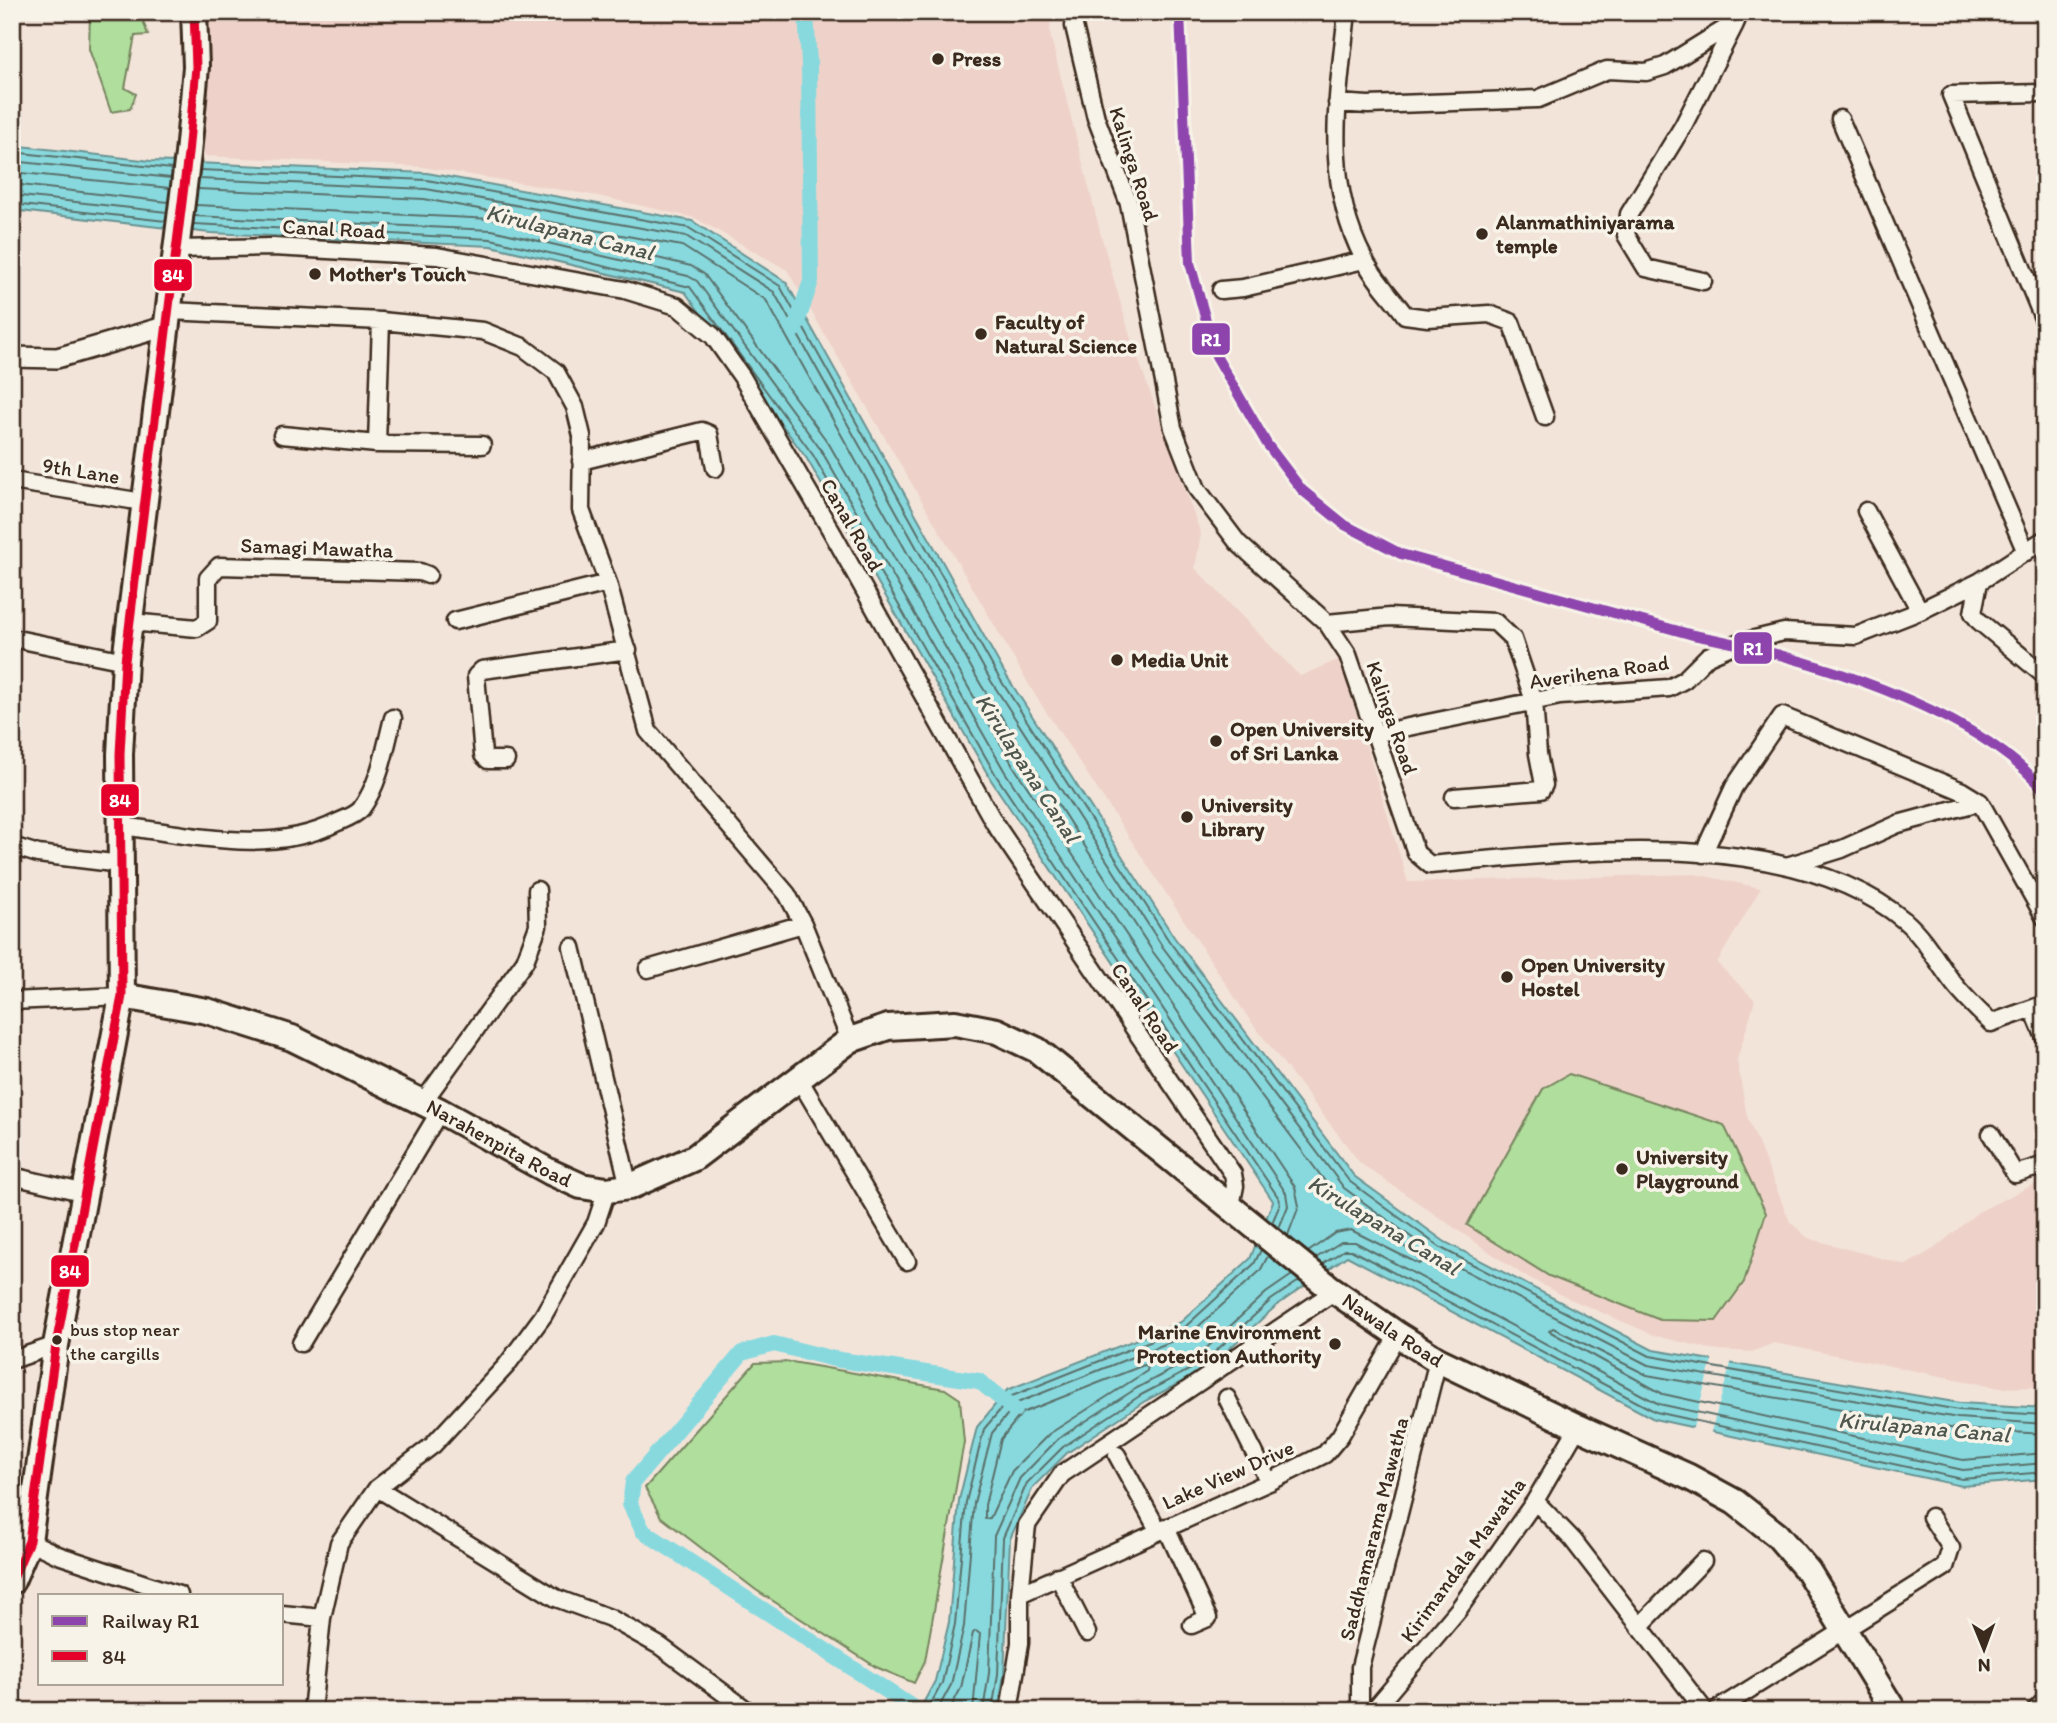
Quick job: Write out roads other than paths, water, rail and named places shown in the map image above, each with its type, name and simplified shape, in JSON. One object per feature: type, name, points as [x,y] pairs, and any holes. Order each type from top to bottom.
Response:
[{"type":"main road","points":[[12,1581],[29,1541],[57,1345],[122,996],[120,754],[125,661],[188,153],[196,67],[194,12]]},
{"type":"main road","name":"Narahenpita Road","points":[[122,996],[207,1011],[292,1038],[431,1107],[550,1172],[581,1186],[618,1188]]},
{"type":"main road","name":"Nawala Road","points":[[850,1040],[888,1027],[955,1023],[997,1031],[1037,1050],[1332,1289],[1398,1335],[1438,1360],[1689,1476],[1735,1502],[1777,1535],[1808,1572],[1894,1711]]},
{"type":"main road","points":[[618,1188],[694,1158],[850,1040]]},
{"type":"street","name":"Kalinga Road","points":[[1075,12],[1074,26],[1097,118],[1129,204],[1173,428],[1197,489],[1238,543],[1326,623],[1349,655],[1416,853],[1430,865],[1557,854],[1703,854],[1790,865],[1843,882],[1908,923],[1956,987],[1991,1023],[2039,1007]]},
{"type":"street","points":[[1347,12],[1334,150],[1343,206],[1364,260],[1405,315],[1428,318],[1489,314],[1511,322],[1545,417]]},
{"type":"street","points":[[1337,103],[1368,105],[1538,99],[1607,70],[1646,72],[1665,66],[1738,17]]},
{"type":"street","points":[[1703,281],[1646,268],[1626,235],[1629,215],[1683,126],[1738,17]]},
{"type":"street","points":[[2045,93],[1951,96],[2045,323]]},
{"type":"street","points":[[1840,119],[2026,552]]},
{"type":"street","name":"Canal Road","points":[[177,248],[273,247],[437,256],[625,290],[677,306],[713,336],[742,377],[833,534],[995,824],[1233,1174],[1239,1213]]},
{"type":"street","points":[[1221,290],[1242,288],[1364,260]]},
{"type":"street","points":[[12,357],[57,358],[168,319],[381,321],[483,331],[523,347],[556,372],[575,407],[582,436],[581,510],[608,583],[648,731],[660,748],[767,867],[787,894],[803,924],[850,1040]]},
{"type":"street","points":[[377,444],[381,321]]},
{"type":"street","points":[[581,461],[702,431],[709,434],[715,468]]},
{"type":"street","points":[[282,435],[377,444],[482,445]]},
{"type":"street","name":"9th Lane","points":[[12,481],[143,502]]},
{"type":"street","points":[[1866,511],[1920,611]]},
{"type":"street","name":"Averihena Road","points":[[1374,734],[1560,696],[1669,688],[1684,680],[1708,656],[1738,643],[1784,632],[1856,636],[1920,611],[1979,582],[2045,539]]},
{"type":"street","name":"Samagi Mawatha","points":[[130,622],[205,626],[208,621],[208,578],[219,566],[420,572],[428,575]]},
{"type":"street","points":[[1979,582],[1973,612],[1979,621],[2045,676]]},
{"type":"street","points":[[455,621],[608,583]]},
{"type":"street","points":[[1326,623],[1390,617],[1494,622],[1513,639],[1534,701],[1538,754],[1544,785],[1541,790],[1454,797]]},
{"type":"street","points":[[12,638],[125,661]]},
{"type":"street","points":[[506,760],[488,760],[483,755],[476,676],[482,670],[628,650]]},
{"type":"street","points":[[1703,854],[1734,787],[1782,716],[1962,791],[1980,802],[2045,918]]},
{"type":"street","points":[[122,827],[252,842],[291,838],[324,830],[360,811],[378,776],[393,718]]},
{"type":"street","points":[[1790,865],[1842,849],[1898,824],[1980,802]]},
{"type":"street","points":[[12,846],[38,854],[121,864]]},
{"type":"street","points":[[301,1343],[431,1107],[525,961],[538,926],[537,890]]},
{"type":"street","points":[[648,969],[803,924]]},
{"type":"street","points":[[312,1711],[322,1618],[339,1543],[377,1488],[433,1445],[506,1366],[543,1316],[618,1188],[572,947]]},
{"type":"street","points":[[12,1001],[122,996]]},
{"type":"street","points":[[2039,1007],[2045,1038]]},
{"type":"street","points":[[799,1079],[907,1261]]},
{"type":"street","points":[[1990,1134],[2015,1174],[2045,1165]]},
{"type":"street","points":[[12,1176],[86,1193]]},
{"type":"street","points":[[1009,1711],[1020,1643],[1020,1594],[1027,1524],[1062,1474],[1332,1289]]},
{"type":"street","name":"Lake View Drive","points":[[1020,1594],[1325,1454],[1340,1436],[1398,1335]]},
{"type":"street","points":[[12,1360],[57,1345]]},
{"type":"street","name":"Saddhamarama Mawatha","points":[[1360,1711],[1360,1667],[1438,1360]]},
{"type":"street","points":[[1227,1398],[1269,1482]]},
{"type":"street","name":"Kirimandala Mawatha","points":[[1373,1711],[1458,1610],[1535,1501],[1578,1427]]},
{"type":"street","points":[[1117,1455],[1162,1528],[1208,1618],[1192,1625]]},
{"type":"street","points":[[377,1488],[556,1598],[610,1618],[660,1646],[748,1711]]},
{"type":"street","points":[[1535,1501],[1573,1540],[1704,1711]]},
{"type":"street","points":[[1716,1711],[1945,1567],[1951,1548],[1931,1517]]},
{"type":"street","points":[[29,1541],[58,1555],[176,1594]]},
{"type":"street","points":[[1639,1627],[1703,1561]]},
{"type":"street","points":[[1058,1576],[1087,1633]]},
{"type":"street","points":[[284,1614],[322,1618]]},
{"type":"street","points":[[2035,1711],[2045,1700]]},
{"type":"water","name":"Kirulapana Canal","points":[[12,145],[151,161],[427,173],[692,221],[786,282],[1004,672],[1174,937],[1354,1176],[1445,1242],[1653,1350],[1960,1403],[2045,1408],[2045,1479],[1962,1486],[1654,1419],[1347,1256],[1276,1306],[1208,1368],[1145,1401],[1067,1453],[1033,1487],[1010,1539],[1004,1675],[998,1711],[919,1711],[935,1681],[949,1622],[959,1500],[977,1427],[1007,1390],[1181,1322],[1250,1259],[1273,1201],[991,780],[807,459],[685,292],[491,246],[210,233],[12,210]]},
{"type":"waterway","points":[[795,329],[811,281],[806,12]]},
{"type":"waterway","points":[[918,1711],[643,1531],[630,1504],[633,1482],[742,1353],[774,1344],[834,1359],[979,1381],[1015,1410]]},
{"type":"rail line","name":"R1","points":[[1180,12],[1190,263],[1216,356],[1267,444],[1302,490],[1345,525],[1401,554],[1693,635],[1782,655],[1883,689],[1977,735],[2016,762],[2045,792]]},
{"type":"place","name":"Press","points":[[938,59]]},
{"type":"place","name":"Alanmathiniyarama temple","points":[[1482,234]]},
{"type":"place","name":"Mother's Touch","points":[[315,274]]},
{"type":"place","name":"Faculty of Natural Science","points":[[981,334]]},
{"type":"place","name":"Media Unit","points":[[1117,660]]},
{"type":"place","name":"Open University of Sri Lanka","points":[[1216,741]]},
{"type":"place","name":"University Library","points":[[1187,817]]},
{"type":"place","name":"Open University Hostel","points":[[1507,977]]},
{"type":"place","name":"University Playground","points":[[1622,1169]]},
{"type":"place","name":"bus stop near the cargills","points":[[57,1340]]},
{"type":"place","name":"Marine Environment Protection Authority","points":[[1335,1344]]}]
